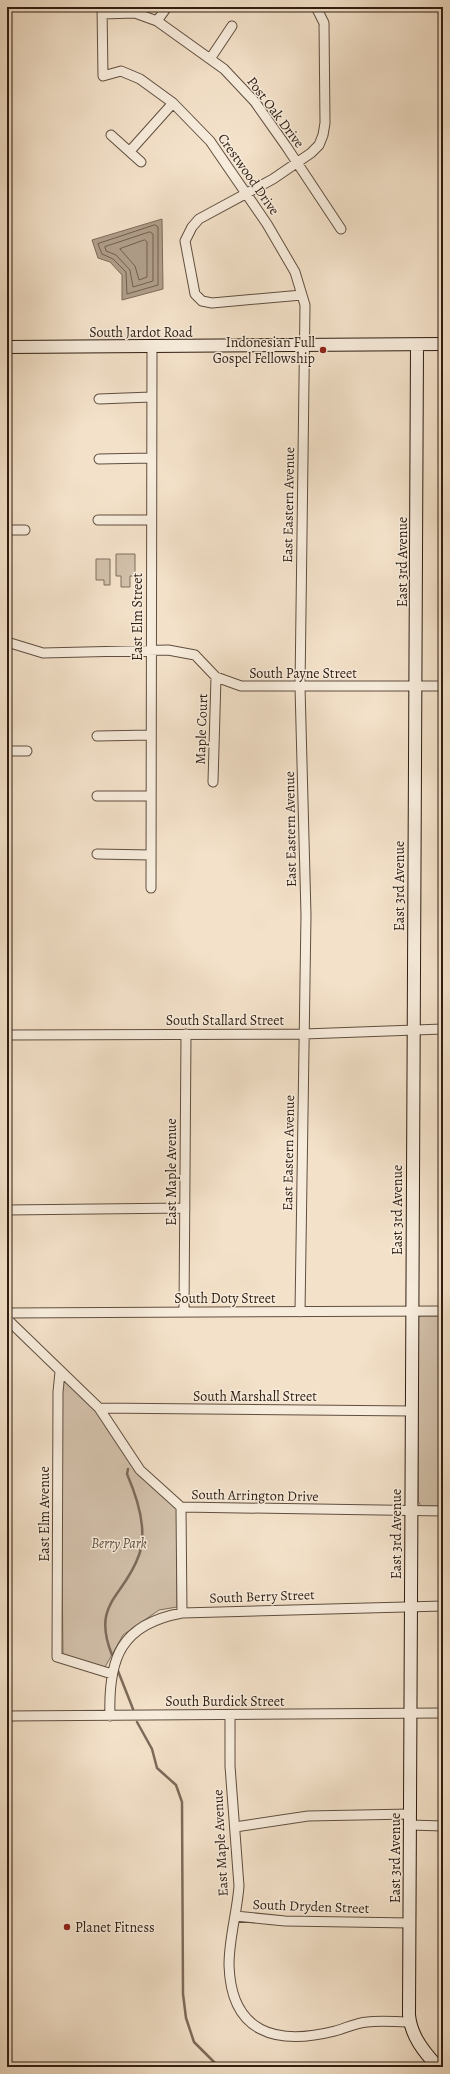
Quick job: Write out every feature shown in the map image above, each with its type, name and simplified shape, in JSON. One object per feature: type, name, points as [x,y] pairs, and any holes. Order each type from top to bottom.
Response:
[{"type":"street","points":[[157,21],[167,7]]},
{"type":"street","points":[[302,295],[212,302],[202,301],[195,294],[185,241],[189,231],[199,219],[273,179],[319,145],[323,134],[324,123],[324,23],[316,7]]},
{"type":"street","name":"Post Oak Drive","points":[[102,10],[135,13],[157,21],[224,69],[246,92],[297,162],[341,229]]},
{"type":"street","name":"Crestwood Drive","points":[[102,10],[103,76],[121,72],[140,79],[173,104],[210,141],[247,193],[295,272],[305,306],[304,346]]},
{"type":"street","points":[[210,59],[232,26]]},
{"type":"street","points":[[130,151],[173,104]]},
{"type":"street","points":[[111,135],[141,162]]},
{"type":"street","name":"South Jardot Road","points":[[7,347],[443,344]]},
{"type":"street","name":"East 3rd Avenue","points":[[417,345],[410,1606],[410,2022],[420,2046],[438,2067]]},
{"type":"street","name":"East Eastern Avenue","points":[[300,1312],[306,915],[300,687],[304,346]]},
{"type":"street","name":"East Elm Street","points":[[151,888],[150,651],[152,347]]},
{"type":"street","points":[[99,399],[151,398]]},
{"type":"street","points":[[99,460],[151,458]]},
{"type":"street","points":[[98,520],[151,520]]},
{"type":"street","points":[[7,530],[25,530]]},
{"type":"street","name":"South Payne Street","points":[[7,642],[43,653],[168,650],[195,655],[216,678],[241,686],[443,686]]},
{"type":"street","name":"Maple Court","points":[[213,782],[216,678]]},
{"type":"street","points":[[97,736],[151,735]]},
{"type":"street","points":[[7,751],[27,751]]},
{"type":"street","points":[[97,796],[151,796]]},
{"type":"street","points":[[97,854],[151,855]]},
{"type":"street","name":"South Stallard Street","points":[[7,1036],[304,1034],[443,1029]]},
{"type":"street","name":"East Maple Avenue","points":[[184,1312],[186,1034]]},
{"type":"street","points":[[7,1210],[185,1208]]},
{"type":"street","name":"South Doty Street","points":[[7,1313],[443,1311]]},
{"type":"street","name":"South Arrington Drive","points":[[7,1319],[60,1372],[99,1408],[140,1470],[181,1507],[411,1512],[443,1511]]},
{"type":"street","name":"East Elm Avenue","points":[[60,1372],[58,1392],[58,1657],[112,1674]]},
{"type":"street","name":"South Marshall Street","points":[[99,1408],[412,1411]]},
{"type":"street","points":[[181,1507],[182,1613]]},
{"type":"street","name":"South Berry Street","points":[[110,1716],[112,1674],[118,1656],[128,1638],[143,1626],[161,1617],[182,1613],[443,1606]]},
{"type":"street","name":"South Burdick Street","points":[[7,1716],[443,1713]]},
{"type":"street","name":"East Maple Avenue","points":[[230,1715],[230,1772],[239,1886],[230,1942],[232,1986],[241,2013],[250,2023],[261,2029],[298,2037],[336,2031],[352,2025],[369,2022],[410,2022]]},
{"type":"street","points":[[235,1827],[308,1816],[410,1820],[443,1826]]},
{"type":"street","name":"South Dryden Street","points":[[235,1916],[285,1921],[410,1923]]},
{"type":"green space","points":[[116,554],[135,554],[135,576],[130,576],[130,587],[121,587],[121,576],[116,576]]},
{"type":"green space","points":[[96,559],[110,559],[110,585],[104,585],[104,580],[96,580]]},
{"type":"green space","points":[[417,1316],[443,1316],[443,1506],[421,1506],[418,1501]]},
{"type":"green space","name":"Berry Park","points":[[63,1375],[96,1409],[177,1509],[177,1607],[159,1610],[123,1635],[105,1667],[63,1655],[60,1392]]},
{"type":"water","points":[[162,219],[163,289],[122,300],[122,275],[110,262],[98,258],[92,240]]},
{"type":"waterway","points":[[112,1655],[105,1623],[107,1611],[133,1569],[139,1555],[142,1535],[142,1524],[138,1503],[127,1474],[128,1469]]},
{"type":"waterway","points":[[118,1671],[133,1709]]},
{"type":"waterway","points":[[137,1722],[152,1749],[157,1768],[176,1785],[182,1802],[183,1994],[186,2018],[194,2042],[219,2067]]},
{"type":"place","name":"Indonesian Full Gospel Fellowship","points":[[323,350]]},
{"type":"place","name":"Planet Fitness","points":[[67,1927]]}]
